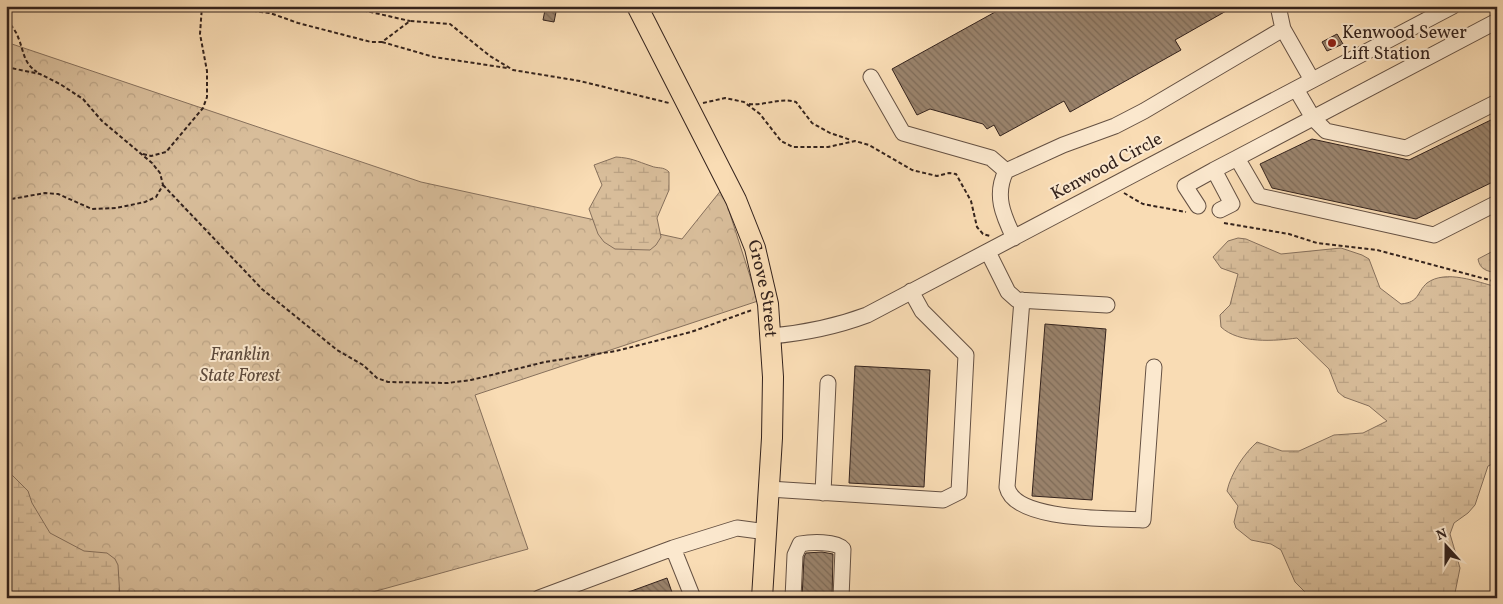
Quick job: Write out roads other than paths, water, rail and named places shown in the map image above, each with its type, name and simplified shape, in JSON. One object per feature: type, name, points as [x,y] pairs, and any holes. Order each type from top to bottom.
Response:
[{"type":"main road","name":"Grove Street","points":[[638,6],[690,106],[744,219],[755,248],[768,304],[774,377],[762,598]]},
{"type":"street","points":[[1278,6],[1283,29],[1312,80]]},
{"type":"street","name":"Kenwood Circle","points":[[771,336],[806,333],[837,326],[867,315],[1453,6]]},
{"type":"street","points":[[1195,210],[1185,186],[1497,21]]},
{"type":"street","points":[[1011,240],[1000,203],[1000,185],[1006,171],[1062,145],[1115,126],[1144,111],[1283,29]]},
{"type":"street","points":[[871,77],[902,133],[991,158],[1006,171]]},
{"type":"street","points":[[1296,89],[1313,118],[1326,131],[1406,148],[1497,102]]},
{"type":"street","points":[[1237,158],[1258,196],[1434,234],[1497,203]]},
{"type":"street","points":[[1214,170],[1232,204],[1219,216]]},
{"type":"street","points":[[988,252],[1012,297],[1022,300],[1106,304]]},
{"type":"street","points":[[769,489],[943,500],[959,492],[966,355],[922,311],[911,291]]},
{"type":"street","points":[[1022,300],[1007,487],[1012,497],[1030,509],[1050,514],[1143,520],[1154,367]]},
{"type":"street","points":[[823,493],[828,383]]},
{"type":"street","points":[[539,598],[673,548],[737,528],[767,532]]},
{"type":"street","points":[[792,598],[795,555],[800,544],[805,543],[834,544],[843,549],[840,598]]},
{"type":"street","points":[[673,548],[693,598]]},
{"type":"place","name":"Kenwood Sewer Lift Station","points":[[1332,43]]},
{"type":"park label","name":"Franklin State Forest","points":[[240,365]]}]
